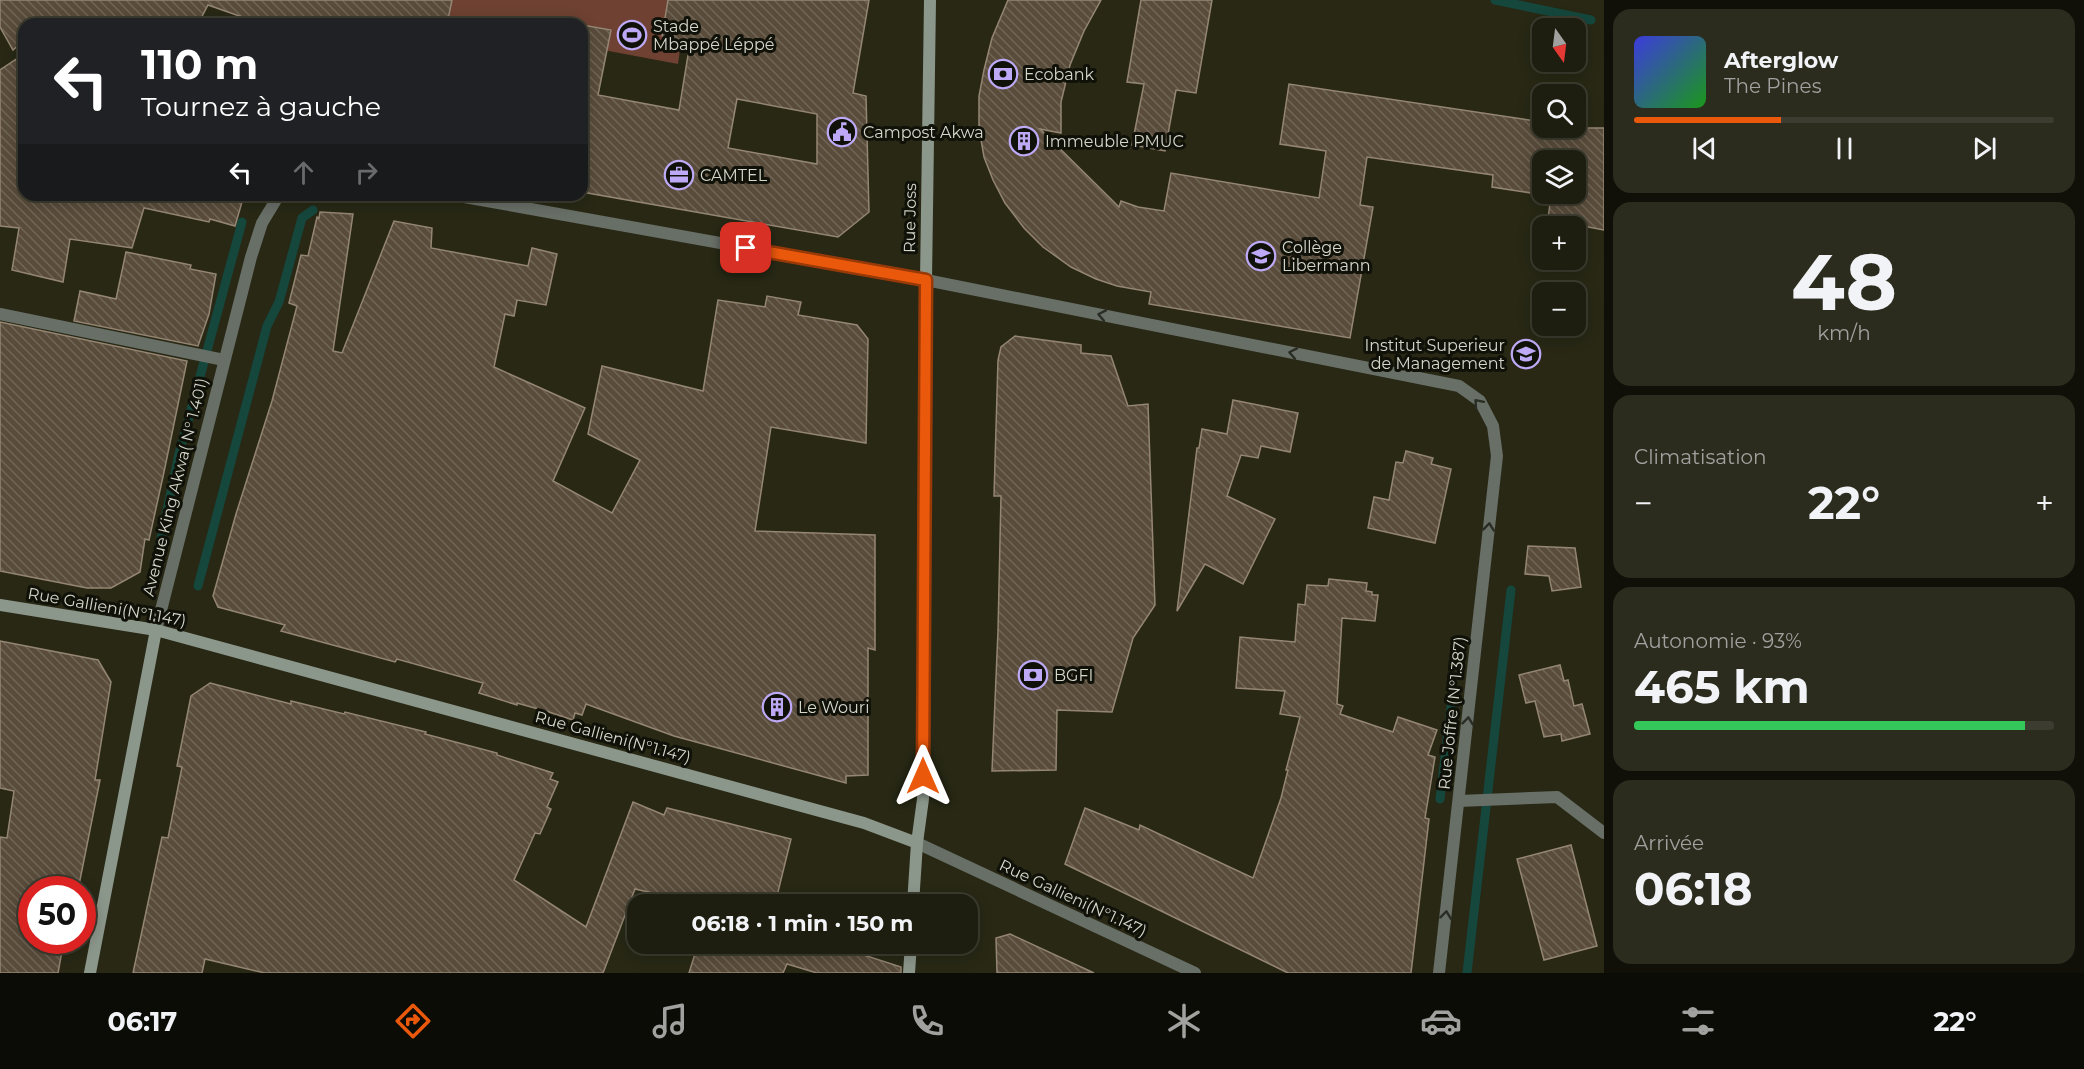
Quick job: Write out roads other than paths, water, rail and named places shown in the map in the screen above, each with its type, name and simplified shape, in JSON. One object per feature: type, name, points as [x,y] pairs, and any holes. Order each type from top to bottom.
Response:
[{"type":"main road","name":"Rue Joss","points":[[914,894],[923,799],[930,0]]},
{"type":"main road","name":"Rue Gallieni(N°1.147)","points":[[0,605],[156,630],[864,823],[917,843]]},
{"type":"main road","name":"Avenue King Akwa( N° 1.401)","points":[[90,973],[156,630]]},
{"type":"main road","points":[[909,973],[910,954]]},
{"type":"street","name":"Avenue King Akwa( N° 1.401)","points":[[156,630],[251,257],[262,223],[275,201]]},
{"type":"street","name":"Rue Joffre (N°1.387)","points":[[486,201],[926,280],[1459,386],[1480,401],[1493,426],[1497,456],[1439,973]]},
{"type":"street","points":[[0,314],[224,360]]},
{"type":"street","points":[[1459,801],[1557,797],[1604,833]]},
{"type":"street","name":"Rue Gallieni(N°1.147)","points":[[917,843],[1194,973]]},
{"type":"waterway","points":[[1495,0],[1591,20]]},
{"type":"waterway","points":[[198,586],[267,326],[279,302],[302,218],[313,210]]},
{"type":"waterway","points":[[157,557],[179,454],[242,222]]},
{"type":"waterway","points":[[1467,973],[1511,590]]},
{"type":"waterway","points":[[1440,799],[1453,691]]},
{"type":"place","name":"Stade Mbappé Léppé","points":[[632,35]]},
{"type":"place","name":"Ecobank","points":[[1003,74]]},
{"type":"place","name":"Campost Akwa","points":[[842,132]]},
{"type":"place","name":"Immeuble PMUC","points":[[1024,141]]},
{"type":"place","name":"CAMTEL","points":[[679,175]]},
{"type":"place","name":"Collège Libermann","points":[[1261,256]]},
{"type":"place","name":"Institut Superieur de Management","points":[[1526,354]]},
{"type":"place","name":"BGFI","points":[[1033,675]]},
{"type":"place","name":"Le Wouri","points":[[777,707]]}]
